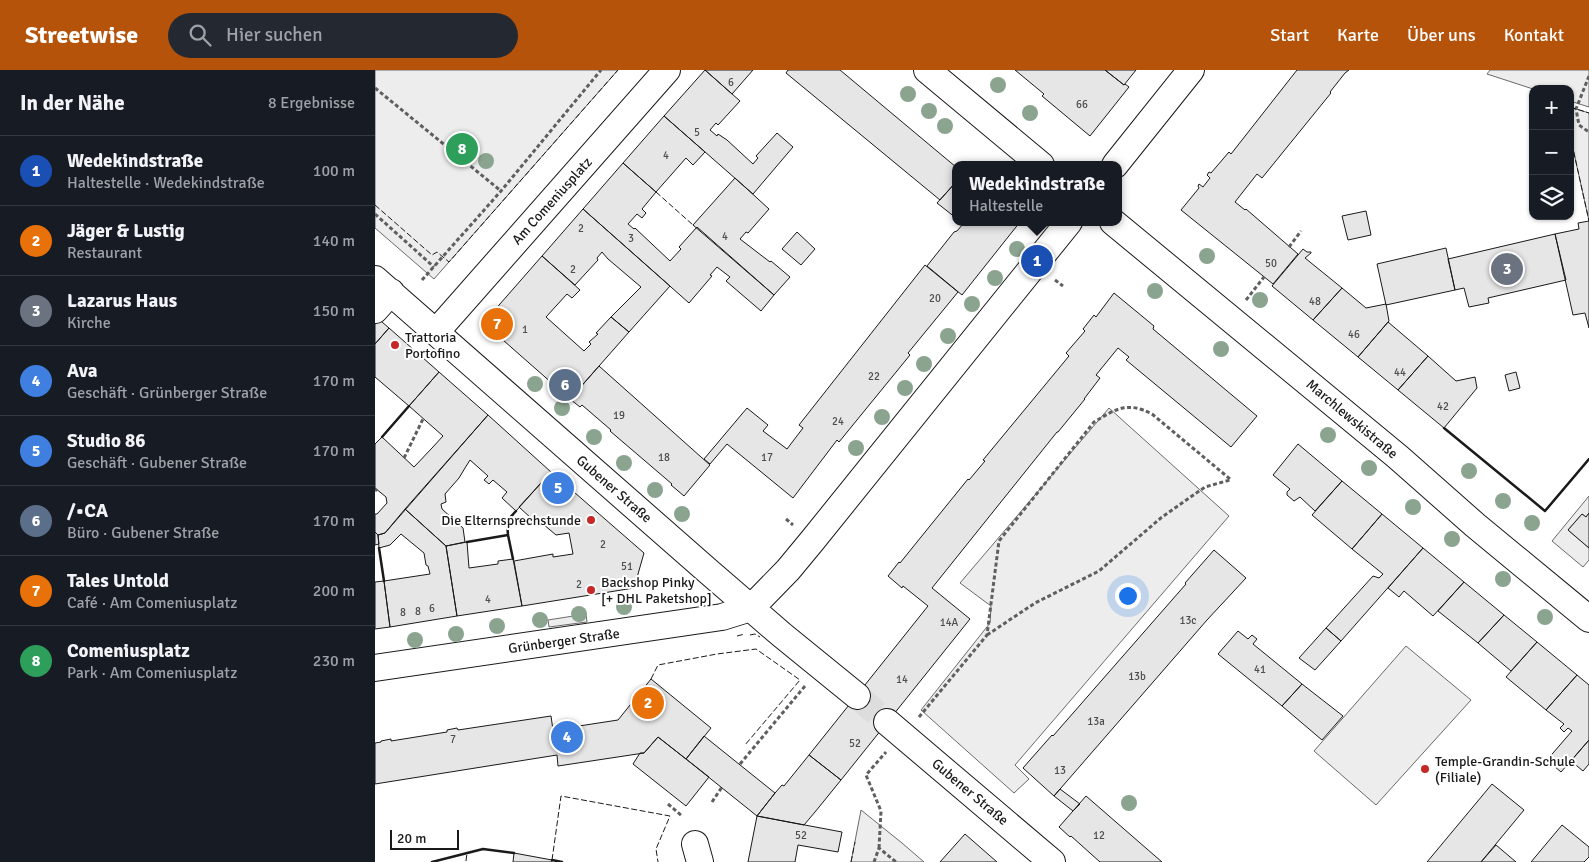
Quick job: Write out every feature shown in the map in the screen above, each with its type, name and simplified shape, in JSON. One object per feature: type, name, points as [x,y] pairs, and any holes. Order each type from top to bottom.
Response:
[{"type":"street","name":"Am Comeniusplatz","points":[[436,332],[667,70]]},
{"type":"street","points":[[927,70],[1036,161]]},
{"type":"street","points":[[1118,161],[1191,70]]},
{"type":"street","points":[[751,608],[788,570],[1066,226]]},
{"type":"street","name":"Marchlewskistraße","points":[[1118,226],[1398,457],[1475,525],[1589,619]]},
{"type":"street","name":"Gubener Straße","points":[[380,294],[436,332],[751,608],[857,696]]},
{"type":"street","name":"Grünberger Straße","points":[[375,668],[641,630],[722,617],[751,608]]},
{"type":"street","name":"Gubener Straße","points":[[887,722],[1052,862]]},
{"type":"path","points":[[422,280],[501,192],[601,70]]},
{"type":"path","points":[[1589,76],[1576,109],[1579,124],[1589,132]]},
{"type":"path","points":[[375,88],[501,192]]},
{"type":"path","points":[[1579,124],[1589,128]]},
{"type":"path","points":[[375,214],[434,267]]},
{"type":"path","points":[[1289,246],[1301,231]]},
{"type":"path","points":[[1231,318],[1264,277]]},
{"type":"path","points":[[1055,280],[1063,286]]},
{"type":"path","points":[[917,720],[987,635],[1035,602],[1099,571],[1162,517],[1205,487],[1231,479],[1152,414],[1138,407],[1115,410],[1094,422],[999,541],[987,635]]},
{"type":"path","points":[[404,458],[423,419]]},
{"type":"path","points":[[786,519],[793,525]]},
{"type":"path","points":[[740,764],[808,681]]},
{"type":"path","points":[[874,862],[879,848],[881,811],[866,776],[889,749]]},
{"type":"path","points":[[712,802],[722,788]]},
{"type":"path","points":[[669,804],[682,816]]},
{"type":"path","points":[[879,848],[896,862]]},
{"type":"shaded area","points":[[375,70],[618,70],[434,279],[375,228]]},
{"type":"shaded area","points":[[1490,70],[1589,70],[1589,107],[1574,102],[1574,85],[1529,85],[1529,88],[1487,74]]},
{"type":"shaded area","points":[[1574,108],[1589,113],[1589,221],[1574,153]]},
{"type":"shaded area","points":[[1109,408],[1229,516],[1015,765],[1029,779],[1014,793],[921,710],[990,623],[991,606],[960,583]]},
{"type":"shaded area","points":[[1589,496],[1589,513],[1586,517],[1582,514],[1568,530],[1589,548],[1589,560],[1583,567],[1552,541]]},
{"type":"shaded area","points":[[586,614],[587,622],[549,627],[548,620]]},
{"type":"shaded area","points":[[1406,646],[1471,700],[1376,805],[1314,751]]},
{"type":"shaded area","points":[[861,810],[902,843],[924,862],[851,862]]},
{"type":"building","points":[[705,70],[740,101],[718,125],[716,123],[710,130],[717,136],[718,134],[727,140],[753,164],[758,158],[756,156],[777,133],[793,147],[753,194],[664,116]]},
{"type":"building","points":[[705,70],[753,70],[732,94]]},
{"type":"building","points":[[788,70],[840,70],[952,164],[952,186],[940,200],[786,73]]},
{"type":"building","points":[[1015,70],[1105,70],[1129,87],[1090,136],[1042,96],[1044,94]]},
{"type":"building","points":[[1105,70],[1136,70],[1124,85]]},
{"type":"building","points":[[1297,70],[1349,70],[1262,178],[1257,174],[1235,202],[1246,209],[1298,254],[1273,284],[1181,210],[1199,188],[1199,184],[1203,187],[1210,178],[1207,175],[1209,172],[1211,173],[1229,152],[1231,154]]},
{"type":"building","points":[[664,116],[705,152],[693,165],[686,158],[656,192],[623,163]]},
{"type":"building","points":[[623,163],[656,192],[642,209],[646,213],[642,218],[637,214],[628,224],[635,228],[670,261],[681,249],[679,247],[697,227],[774,295],[761,311],[726,281],[730,277],[717,267],[710,275],[712,276],[689,303],[583,209]]},
{"type":"building","points":[[735,178],[769,209],[748,233],[746,232],[740,239],[790,277],[774,295],[693,225]]},
{"type":"building","points":[[952,186],[952,215],[937,203]]},
{"type":"building","points":[[583,209],[670,286],[629,332],[611,317],[641,287],[602,252],[597,258],[598,260],[575,285],[542,256]]},
{"type":"building","points":[[1366,211],[1371,235],[1348,240],[1342,216]]},
{"type":"building","points":[[1589,221],[1589,328],[1585,313],[1573,315],[1555,234],[1579,229],[1578,223]]},
{"type":"building","points":[[961,226],[1017,226],[962,295],[927,266],[954,232]]},
{"type":"building","points":[[797,232],[815,249],[801,265],[782,249]]},
{"type":"building","points":[[1555,234],[1566,280],[1488,298],[1489,303],[1469,307],[1464,288],[1455,290],[1448,259]]},
{"type":"building","points":[[1446,248],[1455,290],[1386,305],[1377,264]]},
{"type":"building","points":[[1303,249],[1311,252],[1305,258],[1342,288],[1313,320],[1272,286]]},
{"type":"building","points":[[542,256],[580,290],[572,298],[567,294],[546,317],[584,351],[591,344],[589,342],[598,334],[596,333],[611,317],[629,332],[570,399],[487,326],[486,320]]},
{"type":"building","points":[[925,265],[958,292],[908,353],[910,355],[839,442],[837,440],[793,498],[727,444],[710,464],[704,459],[747,408],[768,425],[763,431],[787,449],[803,428],[799,425]]},
{"type":"building","points":[[1342,288],[1366,308],[1386,304],[1389,321],[1358,357],[1313,320]]},
{"type":"building","points":[[1114,293],[1154,326],[1153,329],[1257,416],[1231,447],[1126,360],[1129,357],[1118,348],[1096,375],[1100,378],[1085,399],[932,588],[970,619],[841,780],[809,755],[928,606],[888,576],[985,461],[983,460],[1069,356],[1066,353],[1085,331],[1083,329],[1094,315],[1096,317]]},
{"type":"building","points":[[375,316],[389,328],[375,344]]},
{"type":"building","points":[[1388,322],[1428,356],[1398,390],[1358,357]]},
{"type":"building","points":[[389,328],[439,372],[409,406],[375,377],[375,344]]},
{"type":"building","points":[[1428,356],[1456,381],[1475,377],[1477,388],[1444,428],[1398,390]]},
{"type":"building","points":[[599,366],[710,465],[684,496],[582,405],[580,407],[570,399]]},
{"type":"building","points":[[439,372],[488,415],[385,533],[378,535],[375,532],[375,514],[387,503],[386,497],[375,488],[375,444],[382,437],[414,467],[443,436],[409,406]]},
{"type":"building","points":[[1516,372],[1520,388],[1509,391],[1505,375]]},
{"type":"building","points":[[488,415],[551,472],[516,511],[502,498],[507,492],[493,480],[489,484],[484,480],[488,476],[470,460],[459,478],[445,494],[446,502],[441,504],[442,509],[463,528],[465,542],[446,546],[405,509]]},
{"type":"building","points":[[1298,444],[1342,481],[1315,511],[1300,497],[1294,501],[1287,495],[1290,489],[1273,475]]},
{"type":"building","points":[[551,472],[644,553],[634,588],[522,606],[514,561],[553,554],[553,557],[573,554],[569,533],[556,535],[537,519],[532,519],[519,507]]},
{"type":"building","points":[[1342,481],[1382,514],[1352,549],[1312,515]]},
{"type":"building","points":[[405,509],[446,546],[457,616],[390,627],[384,581],[430,574],[424,553],[401,534],[390,545],[379,548],[378,535],[385,533]]},
{"type":"building","points":[[1589,513],[1589,548],[1568,530],[1582,514],[1586,517]]},
{"type":"building","points":[[1382,514],[1423,548],[1341,641],[1326,628],[1373,576],[1379,578],[1383,574],[1352,549]]},
{"type":"building","points":[[375,532],[378,535],[379,544],[375,545]]},
{"type":"building","points":[[467,542],[469,568],[498,564],[498,561],[513,559],[522,606],[457,616],[446,546]]},
{"type":"building","points":[[1423,548],[1464,582],[1433,616],[1404,591],[1399,597],[1388,588]]},
{"type":"building","points":[[1214,550],[1246,578],[1207,620],[1054,796],[1023,768]]},
{"type":"building","points":[[384,581],[390,627],[375,629],[375,582]]},
{"type":"building","points":[[1464,582],[1504,615],[1478,643],[1438,611]]},
{"type":"building","points":[[1504,615],[1537,642],[1511,671],[1478,643]]},
{"type":"building","points":[[1326,628],[1341,641],[1315,670],[1299,658]]},
{"type":"building","points":[[1238,631],[1248,639],[1252,635],[1257,639],[1253,644],[1302,684],[1282,706],[1218,654]]},
{"type":"building","points":[[1537,642],[1577,675],[1546,710],[1506,677]]},
{"type":"building","points":[[1577,675],[1589,685],[1589,740],[1561,772],[1547,760],[1572,731],[1568,728],[1564,732],[1560,728],[1564,724],[1546,710]]},
{"type":"building","points":[[651,679],[711,728],[686,759],[658,737],[644,753],[558,766],[557,755],[375,784],[375,743],[391,739],[391,741],[447,732],[447,730],[457,728],[458,730],[551,716],[553,730],[618,720]]},
{"type":"building","points":[[1302,684],[1343,716],[1322,740],[1282,706]]},
{"type":"building","points":[[704,736],[775,793],[757,816],[686,759]]},
{"type":"building","points":[[658,737],[709,777],[686,806],[633,764],[640,753],[644,753]]},
{"type":"building","points":[[1589,740],[1589,764],[1583,771],[1571,761]]},
{"type":"building","points":[[809,755],[841,780],[804,825],[757,816],[775,793],[782,785],[784,786]]},
{"type":"building","points":[[1492,784],[1524,810],[1481,862],[1427,862]]},
{"type":"building","points":[[1060,789],[1080,804],[1073,811],[1054,796]]},
{"type":"building","points":[[1086,796],[1162,862],[1100,862],[1070,837],[1059,827]]},
{"type":"building","points":[[757,816],[842,832],[838,852],[798,845],[795,862],[748,862]]},
{"type":"building","points":[[1562,825],[1589,847],[1589,857],[1584,862],[1531,862]]},
{"type":"building","points":[[965,834],[997,862],[940,862]]},
{"type":"building","points":[[1496,845],[1516,862],[1481,862]]},
{"type":"building","points":[[514,853],[552,860],[552,862],[513,862]]},
{"type":"tunnel","points":[[857,696],[887,722]]},
{"type":"fence","points":[[375,205],[432,255],[437,252],[449,262],[618,70]]},
{"type":"fence","points":[[1574,108],[1589,113]]},
{"type":"fence","points":[[1574,153],[1589,221]]},
{"type":"fence","points":[[656,192],[693,225]]},
{"type":"fence","points":[[737,636],[745,634]]},
{"type":"fence","points":[[750,635],[755,634],[760,637]]},
{"type":"fence","points":[[651,679],[658,665],[756,649],[800,680],[745,745]]},
{"type":"fence","points":[[552,860],[561,796],[670,816],[656,849],[658,862]]},
{"type":"fence","points":[[851,862],[855,842]]},
{"type":"fence","points":[[466,861],[467,853]]},
{"type":"wall","points":[[382,437],[409,406]]},
{"type":"wall","points":[[1444,428],[1545,511],[1589,459]]},
{"type":"wall","points":[[513,559],[507,521],[516,511]]},
{"type":"wall","points":[[467,542],[508,535]]},
{"type":"wall","points":[[379,548],[384,581]]},
{"type":"wall","points":[[432,862],[483,849],[514,853]]},
{"type":"wall","points":[[552,860],[562,862]]},
{"type":"place","name":"Comeniusplatz","points":[[462,149]]},
{"type":"place","name":"Wedekindstraße","points":[[1037,261]]},
{"type":"place","name":"Lazarus Haus","points":[[1507,269]]},
{"type":"place","name":"Tales Untold","points":[[497,324]]},
{"type":"place","name":"Trattoria Portofino","points":[[395,345]]},
{"type":"place","name":"/•CA","points":[[565,385]]},
{"type":"place","name":"Studio 86","points":[[558,488]]},
{"type":"place","name":"Die Elternsprechstunde","points":[[591,520]]},
{"type":"place","name":"Backshop Pinky [+ DHL Paketshop]","points":[[591,590]]},
{"type":"place","name":"Jäger & Lustig","points":[[648,703]]},
{"type":"place","name":"Ava","points":[[567,737]]},
{"type":"place","name":"Temple-Grandin-Schule (Filiale)","points":[[1425,769]]}]
